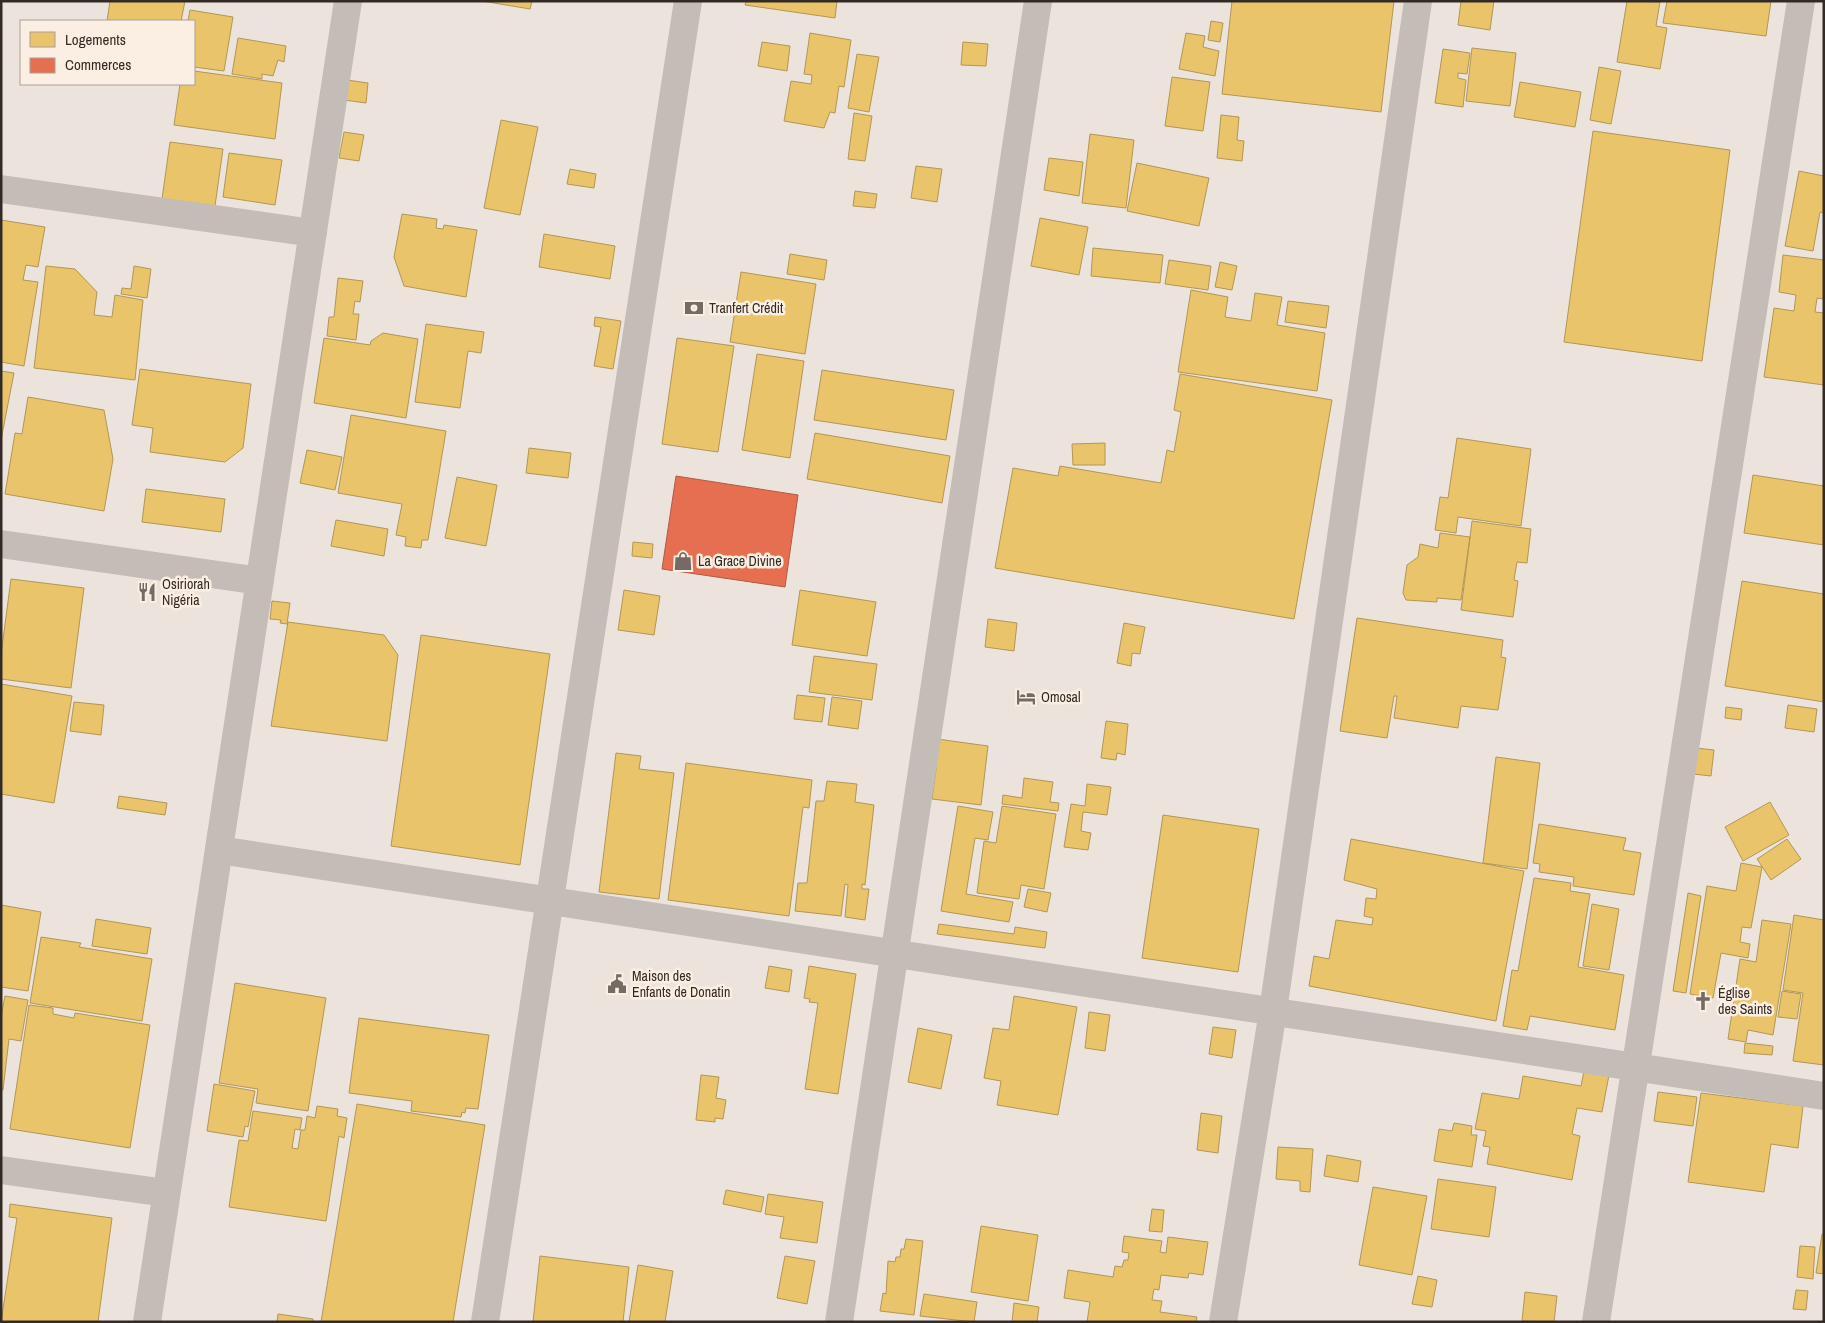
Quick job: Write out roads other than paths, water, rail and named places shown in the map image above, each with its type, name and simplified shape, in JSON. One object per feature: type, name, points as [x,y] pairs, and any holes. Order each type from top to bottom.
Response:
[{"type":"street","points":[[147,1322],[348,1]]},
{"type":"street","points":[[485,1322],[688,1]]},
{"type":"street","points":[[839,1322],[1038,1]]},
{"type":"street","points":[[1223,1322],[1274,1012],[1418,1]]},
{"type":"street","points":[[1596,1322],[1801,1]]},
{"type":"street","points":[[1,189],[313,233]]},
{"type":"street","points":[[1,544],[260,581]]},
{"type":"street","points":[[219,850],[1824,1096]]},
{"type":"street","points":[[1,1170],[166,1193]]},
{"type":"place","name":"Tranfert Crédit","points":[[694,308]]},
{"type":"place","name":"La Grace Divine","points":[[683,561]]},
{"type":"place","name":"Osiriorah Nigéria","points":[[147,592]]},
{"type":"place","name":"Omosal","points":[[1026,697]]},
{"type":"place","name":"Maison des Enfants de Donatin","points":[[617,984]]},
{"type":"place","name":"Église des Saints","points":[[1703,1001]]}]
